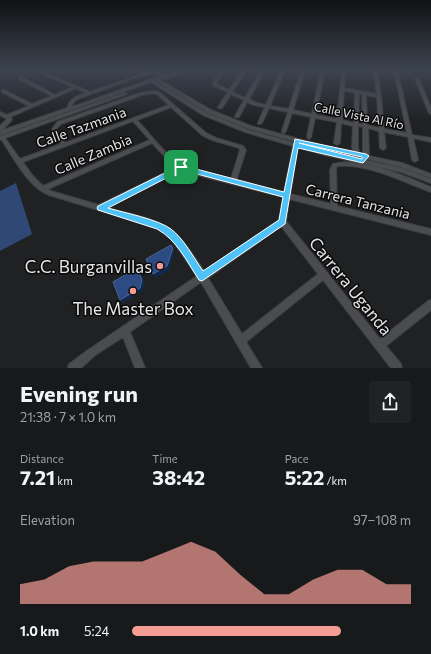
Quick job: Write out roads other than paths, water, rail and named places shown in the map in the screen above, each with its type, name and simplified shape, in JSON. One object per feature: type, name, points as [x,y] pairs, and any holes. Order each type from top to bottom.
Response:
[{"type":"street","points":[[38,87],[55,96]]},
{"type":"street","points":[[76,87],[90,93]]},
{"type":"street","points":[[7,117],[76,87]]},
{"type":"street","points":[[69,108],[71,103],[76,98],[107,87]]},
{"type":"street","points":[[1,136],[69,108],[135,87]]},
{"type":"street","points":[[1,136],[138,87]]},
{"type":"street","points":[[164,87],[191,107],[224,122],[296,143],[365,159],[402,170],[431,181]]},
{"type":"street","name":"Calle Vista Al Río","points":[[219,87],[246,100],[267,106],[431,140]]},
{"type":"street","points":[[220,107],[233,87]]},
{"type":"street","points":[[237,116],[253,87]]},
{"type":"street","points":[[260,123],[275,87]]},
{"type":"street","points":[[284,131],[298,87]]},
{"type":"street","points":[[310,137],[320,87]]},
{"type":"street","points":[[378,87],[383,148]]},
{"type":"street","points":[[400,87],[415,160]]},
{"type":"street","points":[[420,87],[431,113]]},
{"type":"street","points":[[337,143],[343,89],[379,96]]},
{"type":"street","points":[[3,91],[32,106]]},
{"type":"street","points":[[64,145],[54,129],[55,126],[65,121],[148,92],[158,93],[208,136],[241,147],[243,150],[233,181]]},
{"type":"street","points":[[356,154],[357,92]]},
{"type":"street","points":[[364,93],[365,159]]},
{"type":"street","name":"Calle Tazmania","points":[[21,162],[172,106]]},
{"type":"street","points":[[0,113],[10,119],[0,129]]},
{"type":"street","name":"Carrera Tanzania","points":[[135,120],[153,141],[181,167],[431,232]]},
{"type":"street","points":[[1,136],[21,162],[30,177],[42,189],[49,193],[159,226],[176,238],[202,277],[257,368]]},
{"type":"street","name":"Calle Zambia","points":[[42,189],[153,141]]},
{"type":"street","points":[[296,143],[356,154],[365,159],[402,165],[431,176]]},
{"type":"street","points":[[73,368],[91,353],[282,222],[296,143]]},
{"type":"street","points":[[334,206],[333,170],[335,165],[344,164],[372,169],[410,181],[431,190]]},
{"type":"street","points":[[100,208],[181,167]]},
{"type":"street","name":"Carrera Uganda","points":[[282,222],[397,368]]},
{"type":"street","points":[[240,341],[323,275]]},
{"type":"street","points":[[380,345],[431,304]]},
{"type":"street","points":[[125,331],[140,368]]},
{"type":"place","name":"C.C. Burganvillas","points":[[160,266]]},
{"type":"place","name":"The Master Box","points":[[133,291]]}]
